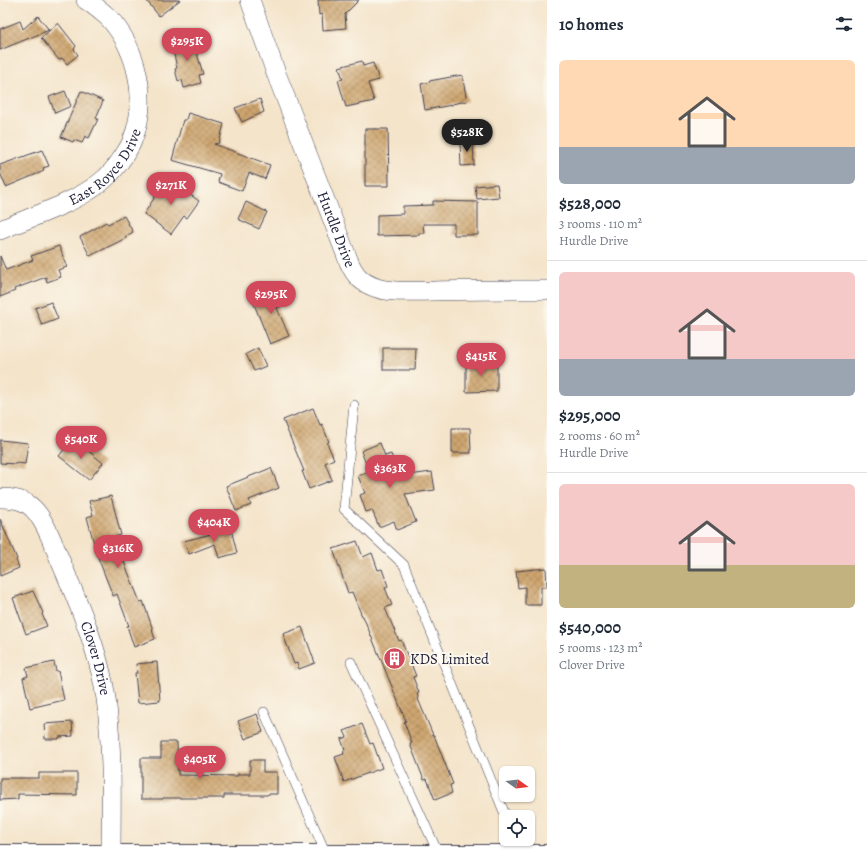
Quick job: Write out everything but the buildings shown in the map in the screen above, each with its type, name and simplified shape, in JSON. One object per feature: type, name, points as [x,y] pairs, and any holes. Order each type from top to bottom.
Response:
[{"type":"main road","points":[[0,856],[440,857],[519,848],[545,857]]},
{"type":"street","name":"East Royce Drive","points":[[0,230],[54,208],[91,190],[103,181],[115,168],[132,141],[139,117],[140,102],[138,79],[131,54],[118,30],[107,17],[86,0]]},
{"type":"street","name":"Hurdle Drive","points":[[250,0],[276,73],[349,262],[354,274],[359,279],[377,288],[413,291],[547,290]]},
{"type":"street","name":"Clover Drive","points":[[0,498],[16,500],[29,505],[42,519],[72,589],[95,651],[107,705],[110,736],[111,857]]},
{"type":"lane","points":[[354,405],[344,508],[404,565],[503,810]]},
{"type":"lane","points":[[351,662],[440,857]]},
{"type":"lane","points":[[264,712],[327,857]]},
{"type":"place","name":"KDS Limited","points":[[395,659]]}]
